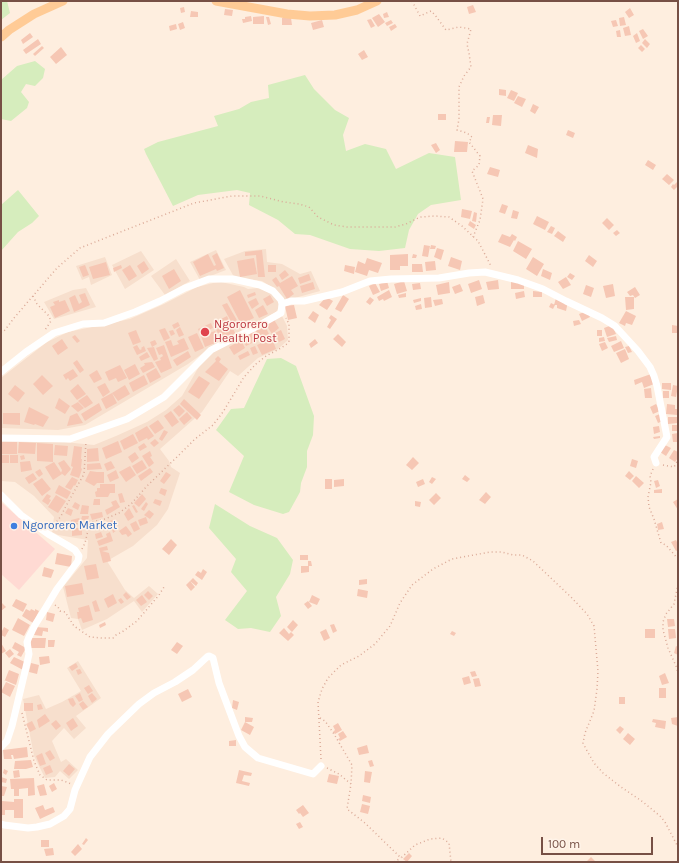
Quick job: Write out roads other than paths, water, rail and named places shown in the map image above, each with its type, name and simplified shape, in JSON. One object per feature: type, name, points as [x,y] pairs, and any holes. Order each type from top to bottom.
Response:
[{"type":"main road","points":[[1,37],[34,14],[63,1]]},
{"type":"main road","points":[[216,1],[287,14],[310,16],[335,15],[358,10],[377,1]]},
{"type":"street","points":[[282,304],[291,301],[304,301],[342,292],[370,281],[439,278],[484,272],[518,280],[544,289],[615,326],[638,351],[650,367],[658,392],[667,437],[654,457],[656,463]]},
{"type":"street","points":[[1,372],[54,332],[83,324],[104,323],[135,312],[185,288],[209,279],[233,279],[260,285],[273,291],[281,300],[282,304],[281,313],[211,350],[164,397],[127,419],[70,439],[1,438]]},
{"type":"street","points":[[1,495],[21,515],[48,534],[75,550],[79,556],[78,561],[57,589],[35,625],[27,642],[29,654],[19,700],[12,726],[1,747]]},
{"type":"street","points":[[1,824],[28,828],[37,827],[50,824],[64,816],[70,809],[75,790],[90,757],[108,734],[139,704],[154,693],[175,682],[210,656],[214,660],[220,683],[239,736],[245,747],[258,758],[313,774],[320,766]]},
{"type":"place","name":"Ngororero Health Post","points":[[205,332]]},
{"type":"place","name":"Ngororero Market","points":[[14,526]]}]
